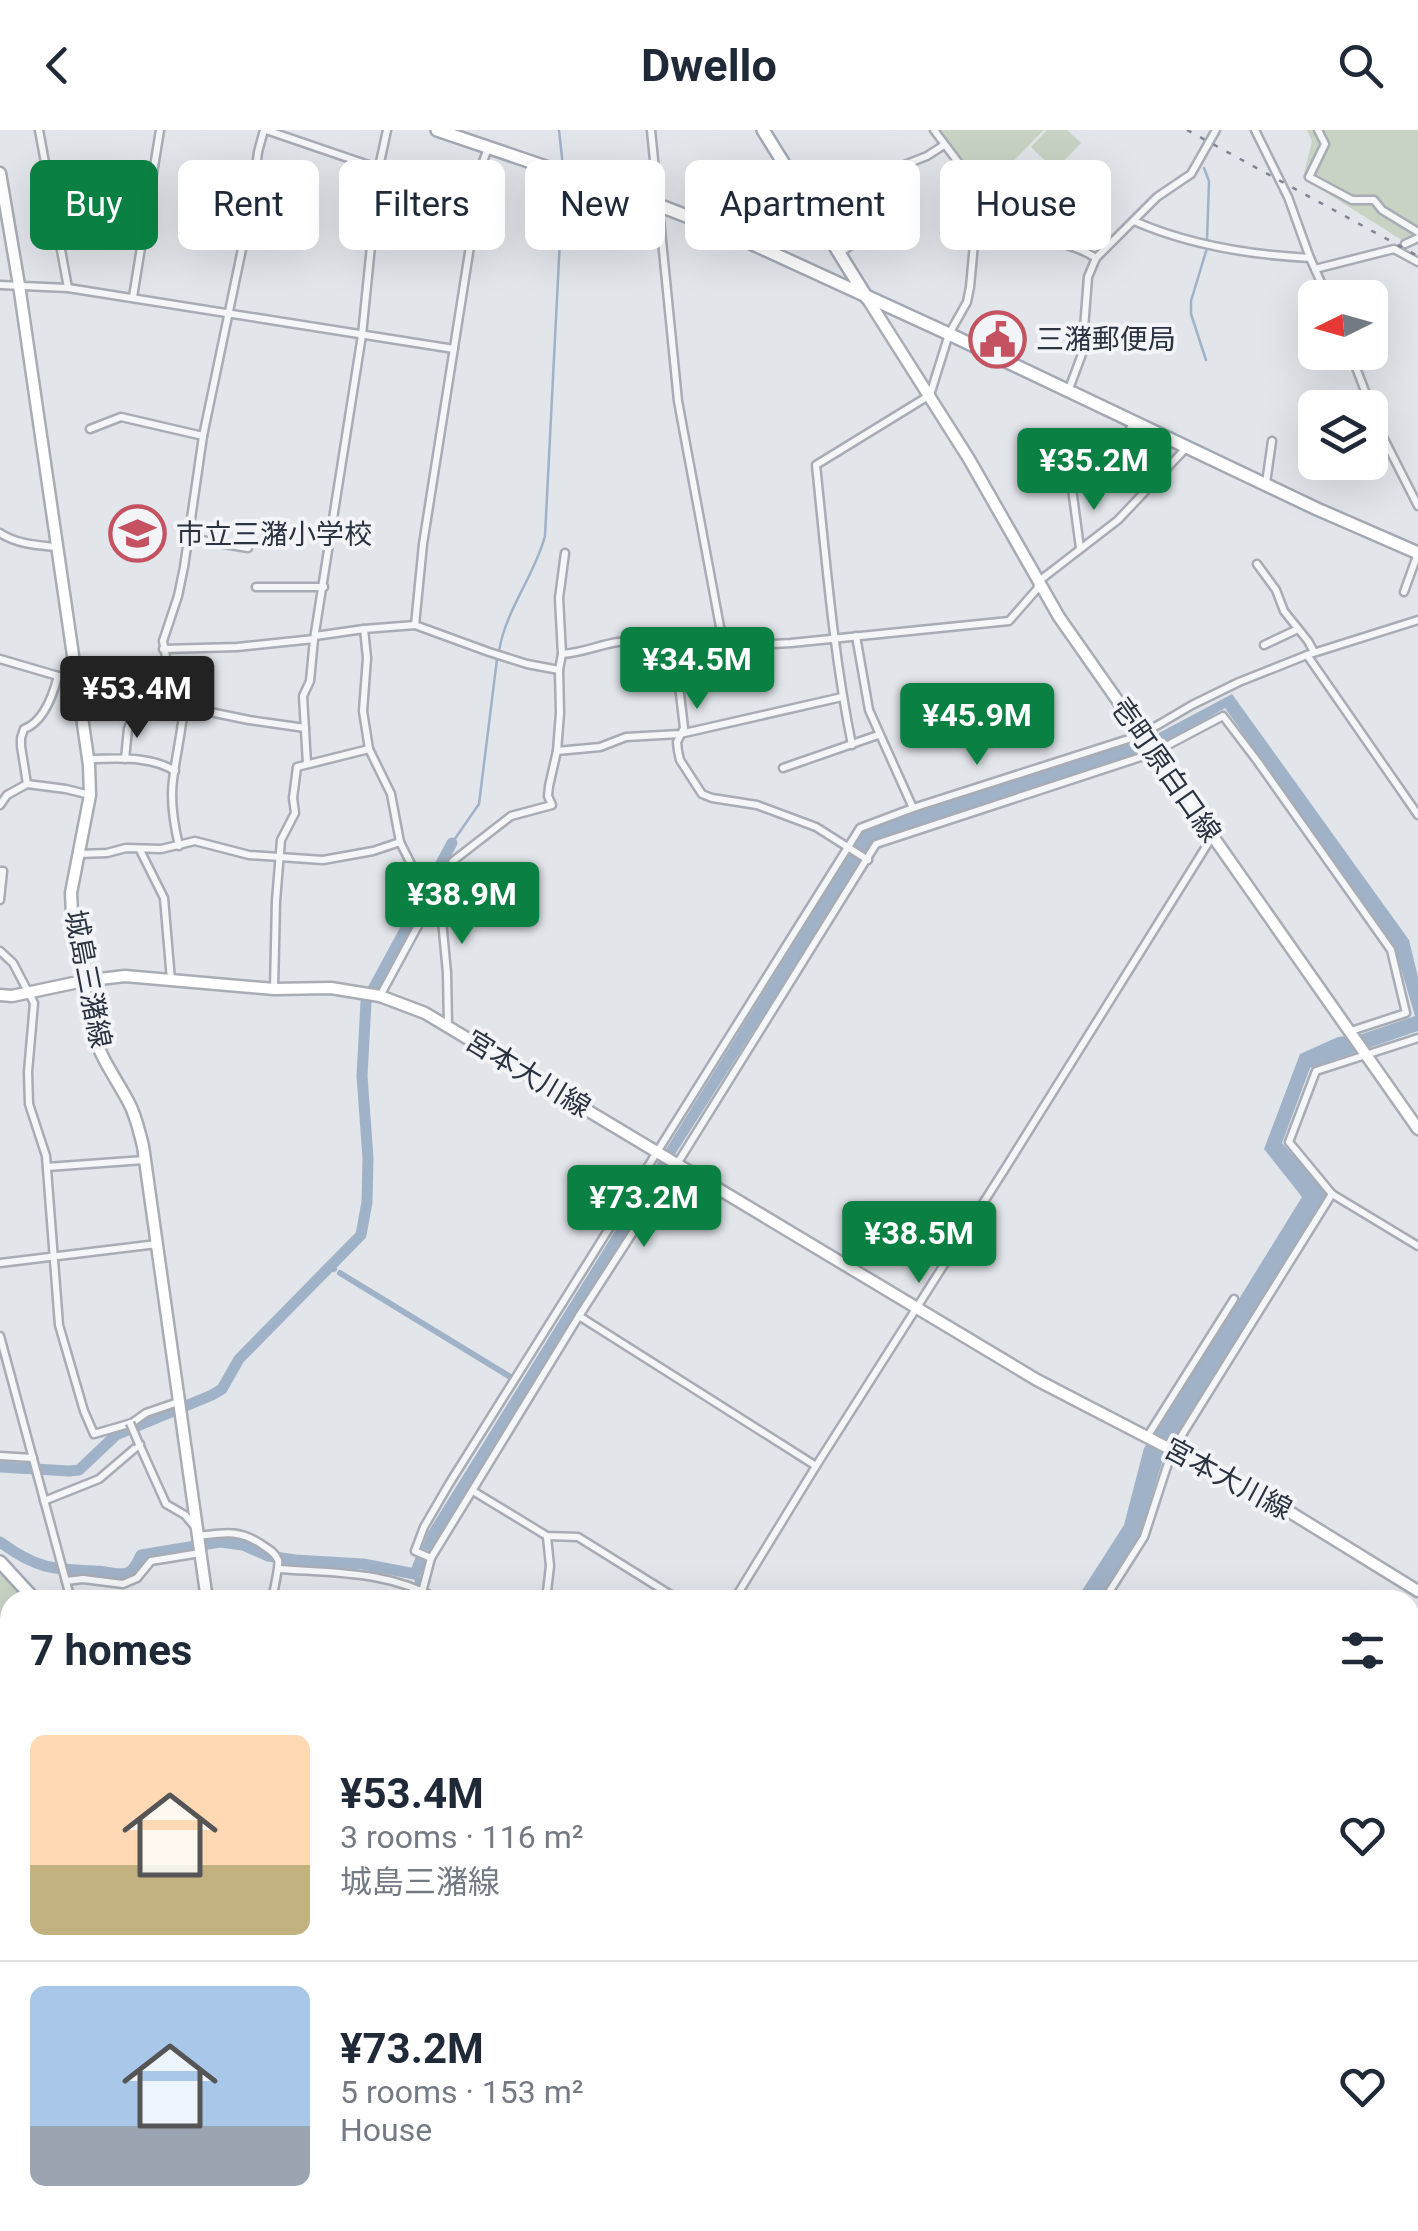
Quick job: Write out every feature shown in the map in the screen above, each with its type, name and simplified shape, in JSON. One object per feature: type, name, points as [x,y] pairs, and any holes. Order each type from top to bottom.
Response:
[{"type":"main road","points":[[437,130],[526,160]]},
{"type":"main road","points":[[762,130],[781,160]]},
{"type":"main road","name":"城島三潴線","points":[[0,173],[88,759],[90,795],[71,893],[83,981],[97,1047],[133,1112],[144,1160],[206,1590]]},
{"type":"main road","points":[[665,208],[950,334],[1418,552]]},
{"type":"main road","points":[[838,250],[868,298]]},
{"type":"main road","name":"壱町原白口線","points":[[868,298],[930,394],[1059,617],[1418,1129]]},
{"type":"main road","name":"宮本大川線","points":[[0,996],[125,976],[274,989],[330,988],[378,995],[425,1013],[1037,1380],[1280,1506],[1415,1590]]},
{"type":"main road","points":[[0,1562],[26,1590]]},
{"type":"street","points":[[39,130],[68,288]]},
{"type":"street","points":[[132,297],[160,130]]},
{"type":"street","points":[[164,701],[169,672],[162,641],[178,596],[203,436],[265,130],[357,160]]},
{"type":"street","points":[[380,160],[387,130]]},
{"type":"street","points":[[651,130],[654,160]]},
{"type":"street","points":[[934,130],[955,160]]},
{"type":"street","points":[[1068,391],[1082,354],[1088,277],[1096,258],[1157,197],[1191,174],[1216,130]]},
{"type":"street","points":[[1255,130],[1288,197],[1321,280]]},
{"type":"street","points":[[1318,130],[1324,144],[1309,177],[1352,200],[1374,200],[1418,235],[1405,244]]},
{"type":"street","points":[[917,160],[944,145]]},
{"type":"street","points":[[483,160],[488,147]]},
{"type":"street","points":[[1134,221],[1160,232],[1264,256],[1310,258]]},
{"type":"street","points":[[1316,268],[1394,248],[1418,262]]},
{"type":"street","points":[[307,764],[303,696],[310,681],[362,334],[370,250]]},
{"type":"street","points":[[415,625],[423,544],[469,250]]},
{"type":"street","points":[[663,250],[678,401],[724,644]]},
{"type":"street","points":[[840,253],[844,250]]},
{"type":"street","points":[[852,745],[834,638],[816,466],[930,394],[950,334],[967,302],[973,250]]},
{"type":"street","points":[[1083,250],[1096,258]]},
{"type":"street","points":[[0,285],[68,288],[132,297],[454,349]]},
{"type":"street","points":[[1357,370],[1381,433],[1418,506]]},
{"type":"street","points":[[90,428],[121,417],[203,436]]},
{"type":"street","points":[[1123,452],[1133,422]]},
{"type":"street","points":[[1266,484],[1272,440]]},
{"type":"street","points":[[562,654],[632,641],[774,644],[1009,621],[1037,589],[1039,581],[1140,499],[1187,447]]},
{"type":"street","points":[[1071,481],[1080,550]]},
{"type":"street","points":[[0,534],[28,544],[57,547]]},
{"type":"street","points":[[188,538],[248,548]]},
{"type":"street","points":[[1404,592],[1418,552]]},
{"type":"street","points":[[378,995],[436,888],[458,856],[511,816],[552,804],[548,796],[557,751],[562,654],[559,598],[565,553]]},
{"type":"street","points":[[1258,564],[1310,654],[1418,815]]},
{"type":"street","points":[[256,588],[324,587]]},
{"type":"street","points":[[431,1558],[415,1552],[432,1513],[860,828],[1142,737],[1192,705],[1239,682],[1310,654],[1418,620]]},
{"type":"street","points":[[163,649],[237,647],[415,625],[501,656],[560,670]]},
{"type":"street","points":[[364,629],[367,658],[363,710],[369,749],[391,794],[400,842],[415,872],[438,889],[448,1025]]},
{"type":"street","points":[[1264,645],[1298,629]]},
{"type":"street","points":[[856,636],[869,710],[913,808]]},
{"type":"street","points":[[678,642],[684,728],[677,742],[680,760],[702,794],[758,806],[816,827],[868,860]]},
{"type":"street","points":[[0,659],[76,678],[93,688],[305,728]]},
{"type":"street","points":[[27,784],[21,738],[24,729],[34,726],[52,698],[58,676]]},
{"type":"street","points":[[125,759],[128,729],[139,698]]},
{"type":"street","points":[[557,751],[600,747],[626,737],[680,734],[842,698]]},
{"type":"street","points":[[179,846],[172,808],[184,706]]},
{"type":"street","points":[[279,1569],[361,1573],[418,1589],[431,1558],[876,844],[1152,751],[1223,716],[1390,950],[1406,1011],[1351,1033]]},
{"type":"street","points":[[782,768],[878,735]]},
{"type":"street","points":[[274,989],[279,858],[281,840],[295,813],[297,768],[369,749]]},
{"type":"street","points":[[88,759],[154,762],[175,771]]},
{"type":"street","points":[[0,805],[4,794],[27,784],[90,795]]},
{"type":"street","points":[[740,1590],[1212,836]]},
{"type":"street","points":[[77,854],[179,846],[194,841],[249,854],[323,860],[400,842]]},
{"type":"street","points":[[140,850],[164,898],[171,980]]},
{"type":"street","points":[[0,870],[0,900]]},
{"type":"street","points":[[0,951],[14,963],[34,1003],[29,1104],[42,1138],[47,1167],[59,1325],[84,1411],[94,1434],[178,1402]]},
{"type":"street","points":[[1418,1038],[1316,1071],[1289,1142],[1332,1194],[1418,1246]]},
{"type":"street","points":[[47,1167],[144,1160]]},
{"type":"street","points":[[1110,1590],[1144,1537],[1170,1450],[1332,1194]]},
{"type":"street","points":[[0,1263],[157,1244]]},
{"type":"street","points":[[1149,1438],[1234,1300]]},
{"type":"street","points":[[580,1316],[816,1466]]},
{"type":"street","points":[[0,1336],[68,1590]]},
{"type":"street","points":[[131,1423],[166,1504],[185,1515],[197,1532],[241,1534],[273,1552],[279,1569],[273,1590]]},
{"type":"street","points":[[44,1501],[99,1478],[140,1444]]},
{"type":"street","points":[[0,1456],[33,1460]]},
{"type":"street","points":[[473,1491],[547,1536],[578,1537],[662,1590]]},
{"type":"street","points":[[547,1536],[547,1590]]},
{"type":"street","points":[[66,1581],[123,1584],[136,1578],[150,1562],[200,1553]]},
{"type":"green space","points":[[939,130],[1044,130],[1014,160],[962,160]]},
{"type":"green space","points":[[1047,130],[1067,130],[1081,143],[1065,160],[1045,160],[1031,147]]},
{"type":"green space","points":[[1307,130],[1418,130],[1418,237],[1405,242],[1303,178],[1312,141]]},
{"type":"green space","points":[[0,1567],[22,1590],[0,1590]]},
{"type":"water","points":[[1232,694],[1409,940],[1418,977],[1418,1031],[1310,1068],[1282,1143],[1328,1194],[1163,1459],[1140,1535],[1105,1590],[1082,1590],[1124,1525],[1144,1448],[1302,1197],[1264,1149],[1300,1054],[1338,1037],[1362,1034],[1415,1016],[1394,945],[1225,708],[1138,755],[874,841],[435,1542],[429,1551],[422,1548],[428,1532],[865,829],[1131,742],[1142,742]]},
{"type":"waterway","points":[[559,130],[562,160]]},
{"type":"waterway","points":[[1204,168],[1209,181],[1207,241]]},
{"type":"waterway","points":[[1206,360],[1191,314],[1191,301],[1207,248]]},
{"type":"waterway","points":[[499,651],[545,536],[559,250]]},
{"type":"waterway","points":[[452,843],[479,804],[497,659]]},
{"type":"waterway","points":[[0,1467],[79,1470],[116,1435],[222,1389],[239,1359],[361,1235],[368,1158],[362,1076],[366,1002],[452,843]]},
{"type":"waterway","points":[[330,1266],[334,1269]]},
{"type":"waterway","points":[[340,1273],[512,1378]]},
{"type":"waterway","points":[[0,1542],[45,1566],[120,1574],[132,1570],[141,1555],[220,1542],[243,1545],[268,1556],[363,1564],[415,1574],[422,1556]]},
{"type":"waterway","points":[[415,1574],[416,1590]]},
{"type":"railway","points":[[1187,130],[1418,256]]},
{"type":"place","name":"三潴郵便局","points":[[997,339]]},
{"type":"place","name":"市立三潴小学校","points":[[137,534]]}]
